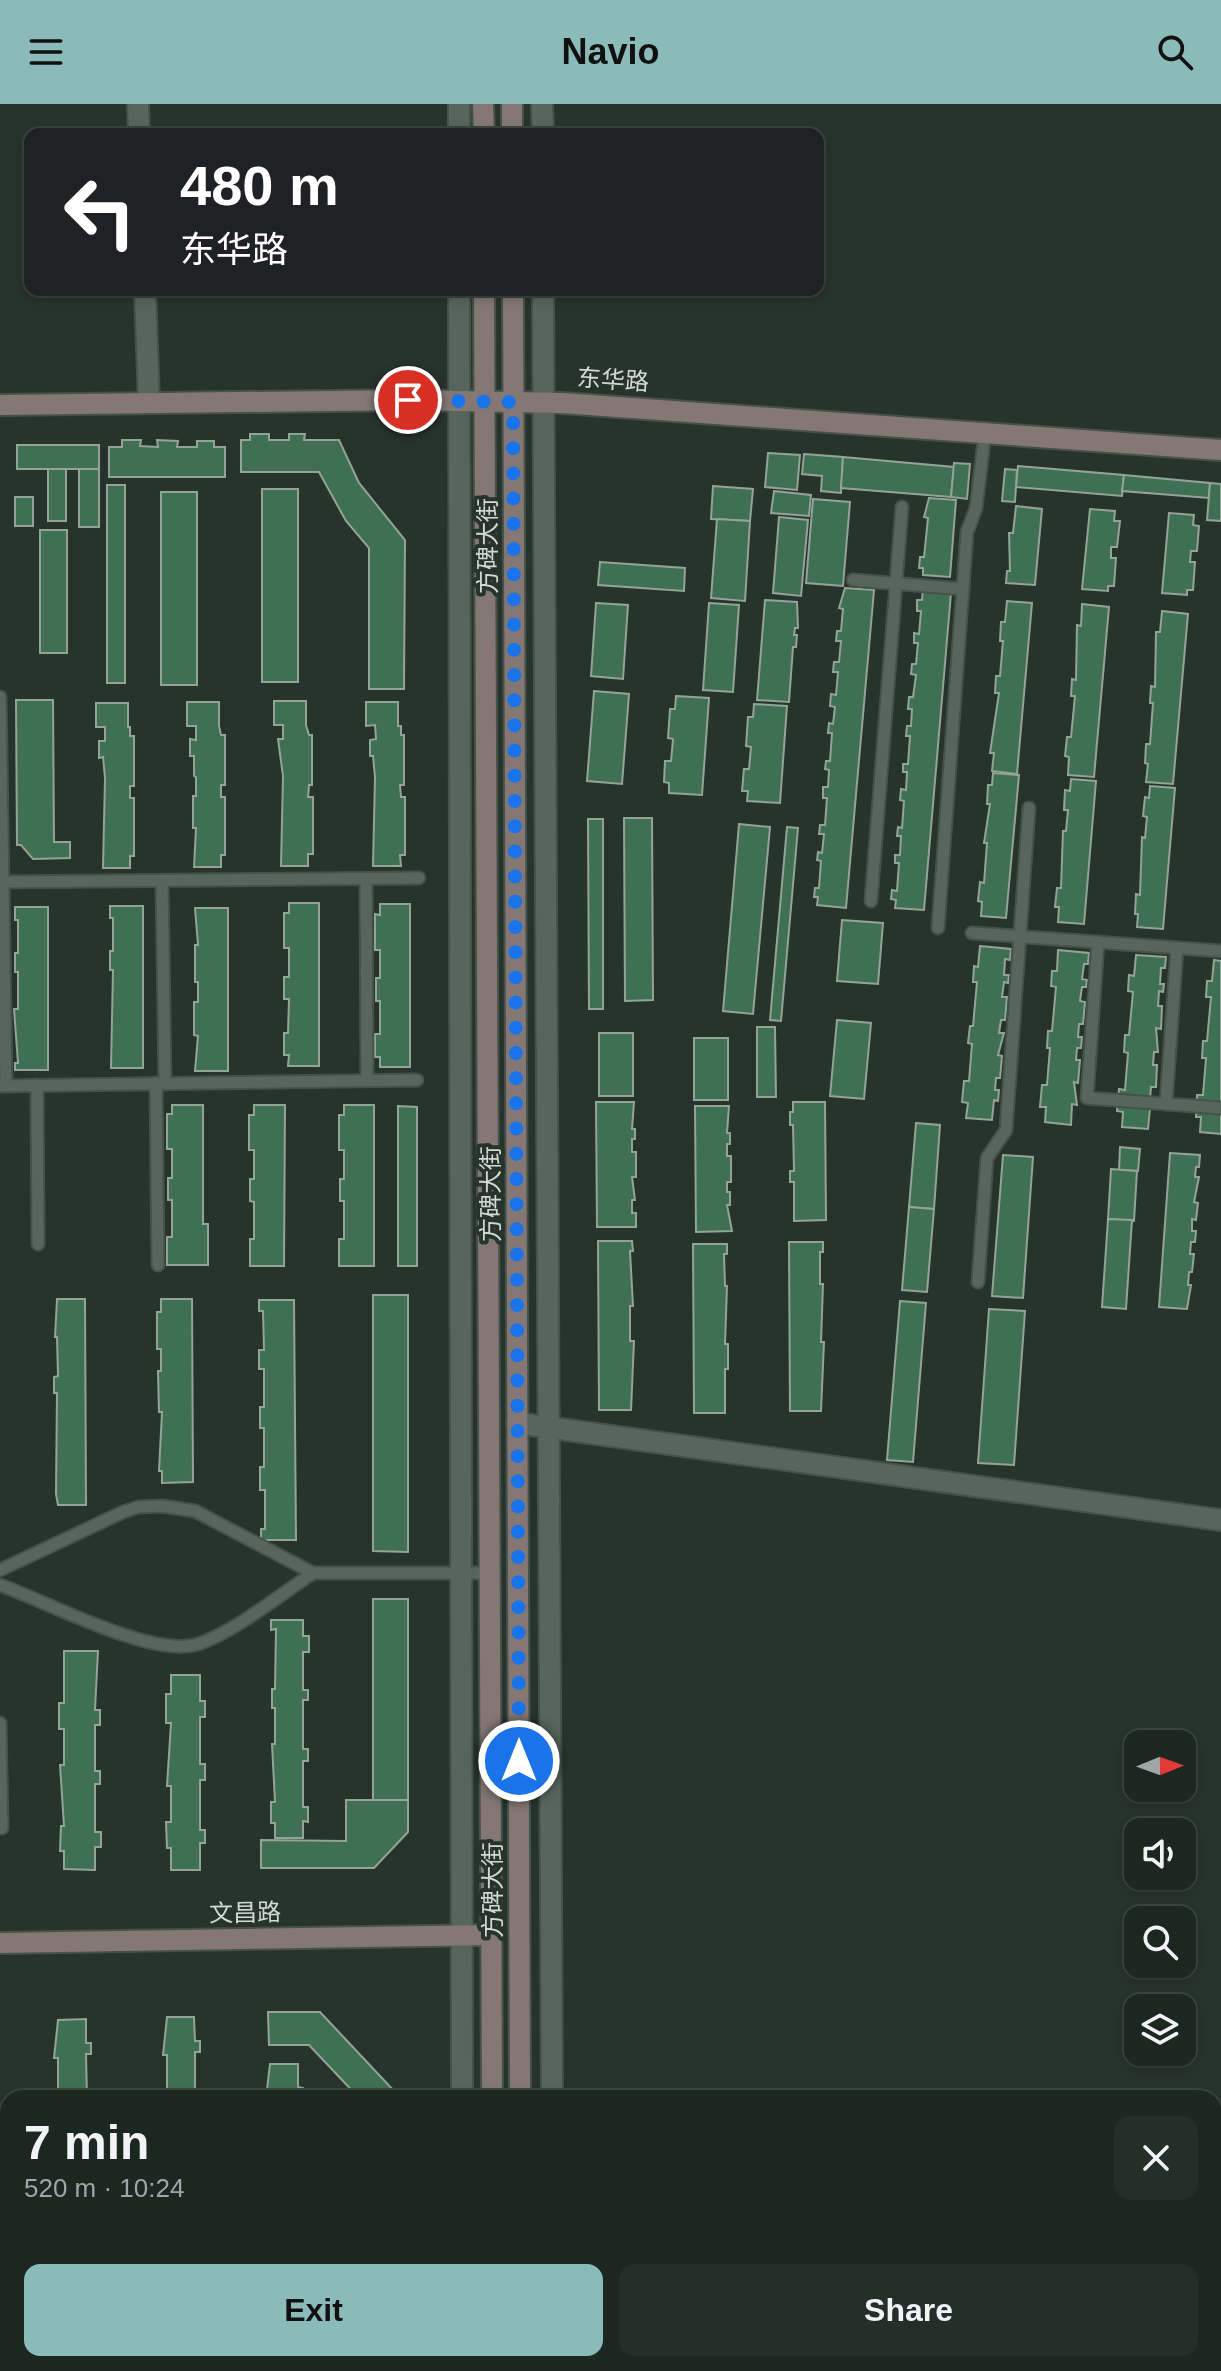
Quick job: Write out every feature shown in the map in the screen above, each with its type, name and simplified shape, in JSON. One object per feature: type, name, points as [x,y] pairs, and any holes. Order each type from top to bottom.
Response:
[{"type":"main road","points":[[483,104],[484,128]]},
{"type":"main road","points":[[512,104],[512,128]]},
{"type":"main road","name":"方碑大街","points":[[484,296],[492,2090]]},
{"type":"main road","name":"方碑大街","points":[[513,296],[520,2090]]},
{"type":"main road","name":"东华路","points":[[0,405],[544,402],[1221,450]]},
{"type":"main road","name":"文昌路","points":[[0,1943],[491,1935]]},
{"type":"street","points":[[138,104],[139,128]]},
{"type":"street","points":[[459,104],[459,128]]},
{"type":"street","points":[[542,104],[543,128]]},
{"type":"street","points":[[145,296],[149,403]]},
{"type":"street","points":[[459,296],[462,2090]]},
{"type":"street","points":[[543,296],[552,2090]]},
{"type":"street","points":[[517,1423],[1221,1520]]},
{"type":"lane","points":[[938,928],[967,532],[976,508],[985,433]]},
{"type":"lane","points":[[871,901],[902,507]]},
{"type":"lane","points":[[853,580],[963,589]]},
{"type":"lane","points":[[0,697],[3,1086],[417,1080]]},
{"type":"lane","points":[[978,1282],[987,1158],[1006,1130],[1029,808]]},
{"type":"lane","points":[[1,882],[419,878]]},
{"type":"lane","points":[[366,879],[367,1080]]},
{"type":"lane","points":[[158,1265],[162,881]]},
{"type":"lane","points":[[972,933],[1221,951]]},
{"type":"lane","points":[[1098,942],[1087,1098],[1221,1108]]},
{"type":"lane","points":[[1166,1104],[1177,948]]},
{"type":"lane","points":[[37,1085],[38,1244]]},
{"type":"lane","points":[[0,1570],[123,1512],[138,1507],[162,1506],[186,1509],[216,1520],[313,1573],[490,1573]]},
{"type":"lane","points":[[0,1585],[137,1639],[175,1648],[196,1645],[214,1637],[313,1573]]},
{"type":"lane","points":[[0,1723],[2,1828]]},
{"type":"building","points":[[250,434],[269,434],[269,440],[289,440],[289,434],[305,434],[304,440],[339,440],[359,483],[405,540],[404,689],[369,689],[369,548],[346,521],[319,472],[241,472],[241,440],[250,440]]},
{"type":"building","points":[[122,440],[141,440],[140,446],[158,447],[157,440],[178,441],[177,447],[197,447],[197,441],[214,441],[214,447],[225,447],[225,477],[109,477],[109,447],[122,447]]},
{"type":"building","points":[[17,445],[99,445],[99,469],[17,469]]},
{"type":"building","points":[[768,453],[800,455],[797,490],[765,487]]},
{"type":"building","points":[[804,454],[843,457],[841,493],[821,491],[822,476],[802,474]]},
{"type":"building","points":[[843,457],[954,467],[951,497],[841,488]]},
{"type":"building","points":[[954,463],[970,464],[967,499],[951,497]]},
{"type":"building","points":[[1018,466],[1124,475],[1122,496],[1016,487]]},
{"type":"building","points":[[48,469],[66,469],[66,521],[48,521]]},
{"type":"building","points":[[79,469],[99,469],[99,527],[79,527]]},
{"type":"building","points":[[1005,469],[1017,470],[1015,502],[1002,501]]},
{"type":"building","points":[[1124,475],[1210,483],[1209,498],[1122,491]]},
{"type":"building","points":[[1210,483],[1221,484],[1221,521],[1207,520]]},
{"type":"building","points":[[107,485],[125,485],[125,683],[107,683]]},
{"type":"building","points":[[713,486],[753,489],[750,521],[711,519]]},
{"type":"building","points":[[262,489],[298,489],[298,682],[262,682]]},
{"type":"building","points":[[774,491],[811,495],[809,516],[771,513]]},
{"type":"building","points":[[161,492],[197,492],[197,685],[161,685]]},
{"type":"building","points":[[15,497],[33,497],[33,526],[15,526]]},
{"type":"building","points":[[929,498],[956,500],[950,577],[923,575],[923,568],[919,568],[920,557],[924,557],[928,518],[924,517]]},
{"type":"building","points":[[813,499],[850,502],[843,586],[806,583]]},
{"type":"building","points":[[1016,506],[1042,509],[1035,585],[1006,583],[1007,571],[1010,571],[1009,533],[1013,533]]},
{"type":"building","points":[[1090,509],[1115,511],[1114,521],[1120,521],[1117,547],[1111,547],[1111,558],[1116,558],[1114,586],[1108,586],[1108,591],[1082,589]]},
{"type":"building","points":[[1169,513],[1194,515],[1193,525],[1199,526],[1197,551],[1191,551],[1190,562],[1195,562],[1193,590],[1187,590],[1187,595],[1162,593]]},
{"type":"building","points":[[779,517],[808,520],[801,596],[773,593]]},
{"type":"building","points":[[717,519],[750,521],[745,601],[711,598]]},
{"type":"building","points":[[40,530],[67,530],[67,653],[40,653]]},
{"type":"building","points":[[600,562],[685,568],[684,591],[598,585]]},
{"type":"building","points":[[845,588],[874,590],[846,908],[817,905],[818,897],[814,897],[815,888],[819,888],[821,861],[817,860],[818,852],[822,853],[824,834],[819,834],[820,825],[825,825],[827,798],[823,798],[823,787],[828,787],[829,770],[825,769],[826,761],[830,761],[832,733],[828,733],[829,723],[833,724],[835,707],[830,706],[831,694],[836,695],[838,672],[833,672],[834,662],[839,662],[841,641],[836,641],[837,631],[841,631],[843,609],[839,608]]},
{"type":"building","points":[[923,590],[951,593],[924,910],[895,908],[896,900],[891,899],[892,890],[897,891],[899,863],[895,863],[895,855],[900,855],[901,836],[897,836],[898,827],[902,828],[904,801],[900,800],[901,789],[906,790],[907,772],[903,772],[903,764],[908,764],[910,736],[906,736],[907,726],[911,726],[912,709],[908,709],[909,697],[913,697],[916,675],[911,674],[912,664],[916,664],[918,643],[914,643],[914,633],[919,634],[921,611],[917,611],[917,600],[922,600]]},
{"type":"building","points":[[765,600],[797,602],[798,628],[795,628],[794,635],[797,635],[796,647],[793,647],[789,702],[757,700]]},
{"type":"building","points":[[1007,601],[1032,603],[1017,774],[992,771],[994,753],[990,753],[999,693],[995,693],[1003,641],[1000,641],[1001,622],[1005,622]]},
{"type":"building","points":[[596,603],[628,605],[623,679],[591,676]]},
{"type":"building","points":[[709,603],[739,605],[733,692],[703,690]]},
{"type":"building","points":[[1082,604],[1109,607],[1094,777],[1068,775],[1069,757],[1065,756],[1067,737],[1071,737],[1075,696],[1071,696],[1072,679],[1076,680],[1077,625],[1081,626]]},
{"type":"building","points":[[1162,611],[1188,614],[1173,784],[1146,782],[1146,744],[1150,744],[1153,703],[1150,703],[1151,686],[1155,687],[1156,632],[1160,632]]},
{"type":"building","points":[[594,691],[629,694],[622,784],[587,781]]},
{"type":"building","points":[[676,696],[709,698],[702,795],[669,793],[669,783],[664,782],[665,761],[671,761],[673,739],[668,738],[670,709],[675,709]]},
{"type":"building","points":[[16,700],[53,700],[54,842],[70,842],[70,858],[33,859],[21,845],[17,845]]},
{"type":"building","points":[[274,701],[306,701],[306,725],[309,735],[312,735],[312,785],[309,785],[308,797],[313,797],[313,854],[308,854],[308,866],[281,866],[283,776],[278,739],[283,739],[283,725],[274,725]]},
{"type":"building","points":[[187,702],[219,702],[219,726],[221,735],[225,735],[225,785],[221,785],[221,797],[225,797],[225,855],[221,855],[221,867],[194,867],[196,828],[193,828],[193,796],[196,796],[196,777],[194,756],[190,756],[190,739],[196,740],[196,726],[187,726]]},
{"type":"building","points":[[366,702],[398,702],[398,726],[401,726],[401,735],[404,735],[404,785],[400,785],[401,797],[405,797],[405,855],[400,855],[401,866],[373,866],[375,777],[370,740],[376,739],[375,725],[366,726]]},
{"type":"building","points":[[96,703],[128,703],[128,727],[130,736],[134,736],[134,786],[130,786],[130,798],[134,798],[134,856],[130,856],[130,868],[103,868],[105,778],[103,757],[99,758],[99,741],[105,741],[105,727],[96,727]]},
{"type":"building","points":[[754,704],[787,706],[780,803],[747,801],[748,791],[742,791],[744,769],[749,769],[751,747],[746,746],[748,717],[753,717]]},
{"type":"building","points":[[993,773],[1019,775],[1006,918],[981,916],[982,902],[978,901],[980,882],[984,883],[987,843],[984,843],[990,804],[987,804],[988,785],[992,785]]},
{"type":"building","points":[[1071,779],[1096,781],[1084,924],[1058,922],[1059,907],[1055,907],[1057,888],[1061,888],[1063,831],[1066,831],[1068,810],[1064,810],[1065,790],[1070,791]]},
{"type":"building","points":[[1150,786],[1175,788],[1163,929],[1137,927],[1138,914],[1135,914],[1136,894],[1140,895],[1142,837],[1145,838],[1147,817],[1143,816],[1145,797],[1149,798]]},
{"type":"building","points":[[624,818],[652,818],[653,1000],[625,1001]]},
{"type":"building","points":[[588,819],[603,819],[603,1009],[589,1009]]},
{"type":"building","points":[[739,824],[770,827],[753,1014],[723,1011]]},
{"type":"building","points":[[787,827],[798,828],[781,1021],[770,1020]]},
{"type":"building","points":[[289,903],[319,903],[319,1066],[288,1066],[289,1055],[284,1055],[289,999],[284,999],[284,977],[289,977],[289,948],[284,948],[284,913],[289,913]]},
{"type":"building","points":[[380,904],[410,904],[410,1067],[380,1067],[380,1057],[375,1057],[375,1034],[380,1034],[376,978],[380,978],[380,950],[375,950],[375,914],[380,915]]},
{"type":"building","points":[[110,906],[143,906],[143,1068],[111,1068],[113,970],[110,970],[110,951],[113,951],[113,918],[110,918]]},
{"type":"building","points":[[15,907],[48,907],[48,1070],[15,1070],[15,1063],[18,1063],[14,1009],[18,1009],[15,953],[18,953],[18,920],[15,920]]},
{"type":"building","points":[[195,908],[228,908],[228,1071],[195,1071],[198,1036],[194,1035],[194,1002],[198,1002],[198,982],[195,982],[195,945],[198,945]]},
{"type":"building","points":[[842,920],[883,923],[878,984],[837,981]]},
{"type":"building","points":[[980,946],[1011,949],[1010,960],[1005,959],[1004,975],[1009,975],[1008,983],[1004,982],[1002,997],[1007,997],[1005,1020],[1001,1020],[999,1033],[1004,1033],[998,1055],[1002,1056],[1000,1078],[996,1078],[998,1101],[994,1100],[992,1120],[966,1118],[968,1103],[962,1102],[964,1081],[969,1081],[972,1044],[968,1043],[970,1026],[973,1026],[977,982],[973,982],[974,966],[978,967]]},
{"type":"building","points":[[1058,950],[1089,953],[1082,979],[1087,980],[1086,987],[1082,987],[1080,1001],[1085,1002],[1083,1024],[1079,1024],[1078,1037],[1082,1037],[1081,1048],[1077,1048],[1076,1060],[1080,1060],[1078,1083],[1074,1082],[1077,1105],[1072,1104],[1071,1125],[1045,1122],[1046,1107],[1040,1107],[1042,1085],[1047,1085],[1048,1031],[1052,1031],[1056,987],[1051,986],[1052,971],[1057,971]]},
{"type":"building","points":[[1136,955],[1166,957],[1165,968],[1161,968],[1160,984],[1164,984],[1163,992],[1159,991],[1158,1006],[1162,1006],[1161,1029],[1156,1028],[1158,1052],[1154,1052],[1153,1065],[1157,1065],[1156,1087],[1151,1087],[1150,1099],[1155,1100],[1154,1109],[1150,1109],[1148,1129],[1122,1127],[1123,1112],[1117,1111],[1119,1089],[1125,1090],[1128,1053],[1124,1052],[1125,1035],[1129,1035],[1133,992],[1128,991],[1129,975],[1134,976]]},
{"type":"building","points":[[1214,960],[1221,961],[1221,1134],[1200,1132],[1201,1117],[1196,1117],[1197,1095],[1203,1095],[1206,1058],[1202,1058],[1203,1041],[1207,1041],[1211,997],[1206,997],[1207,981],[1212,981]]},
{"type":"building","points":[[837,1020],[871,1023],[864,1099],[830,1096]]},
{"type":"building","points":[[757,1027],[775,1027],[776,1097],[757,1097]]},
{"type":"building","points":[[599,1033],[633,1033],[633,1096],[599,1096]]},
{"type":"building","points":[[694,1038],[728,1038],[728,1100],[694,1100]]},
{"type":"building","points":[[596,1102],[634,1102],[632,1129],[635,1129],[635,1139],[632,1139],[632,1152],[636,1152],[636,1177],[632,1177],[635,1200],[632,1200],[632,1213],[636,1213],[636,1227],[597,1227]]},
{"type":"building","points":[[793,1102],[825,1102],[826,1220],[794,1221],[794,1182],[790,1182],[790,1171],[794,1171],[793,1125],[790,1125]]},
{"type":"building","points":[[172,1105],[203,1105],[203,1224],[208,1224],[208,1265],[167,1265],[167,1237],[172,1237],[172,1200],[168,1200],[168,1178],[172,1178],[172,1149],[167,1149],[167,1114],[172,1114]]},
{"type":"building","points":[[254,1105],[285,1105],[284,1266],[250,1266],[250,1239],[254,1239],[254,1202],[250,1201],[250,1179],[254,1179],[254,1150],[249,1150],[249,1115],[254,1115]]},
{"type":"building","points":[[344,1105],[374,1105],[374,1266],[339,1266],[339,1239],[344,1239],[344,1201],[340,1201],[340,1179],[344,1179],[344,1150],[339,1150],[339,1115],[344,1115]]},
{"type":"building","points":[[398,1106],[417,1107],[417,1266],[398,1266]]},
{"type":"building","points":[[695,1106],[729,1106],[727,1133],[730,1133],[730,1144],[727,1144],[727,1156],[731,1156],[731,1182],[727,1182],[730,1205],[727,1205],[732,1231],[696,1232]]},
{"type":"building","points":[[916,1123],[940,1125],[934,1209],[909,1207]]},
{"type":"building","points":[[1120,1147],[1140,1149],[1138,1171],[1119,1170]]},
{"type":"building","points":[[1170,1153],[1200,1155],[1195,1177],[1199,1177],[1194,1202],[1198,1203],[1196,1220],[1192,1219],[1192,1231],[1196,1231],[1195,1242],[1191,1242],[1190,1254],[1194,1254],[1192,1272],[1189,1272],[1188,1285],[1191,1285],[1187,1309],[1159,1307]]},
{"type":"building","points":[[1003,1155],[1033,1157],[1023,1298],[992,1296]]},
{"type":"building","points":[[1111,1169],[1137,1171],[1134,1221],[1108,1219]]},
{"type":"building","points":[[909,1207],[934,1209],[927,1292],[902,1290]]},
{"type":"building","points":[[1108,1219],[1132,1220],[1126,1309],[1102,1307]]},
{"type":"building","points":[[598,1241],[632,1241],[630,1341],[634,1341],[631,1410],[599,1410]]},
{"type":"building","points":[[789,1242],[823,1242],[823,1252],[820,1252],[820,1284],[823,1284],[821,1342],[824,1342],[821,1411],[790,1411]]},
{"type":"building","points":[[693,1244],[727,1244],[727,1254],[724,1254],[727,1286],[725,1344],[728,1344],[725,1413],[694,1413]]},
{"type":"building","points":[[373,1295],[408,1295],[408,1552],[373,1551]]},
{"type":"building","points":[[57,1299],[85,1299],[86,1505],[58,1505],[56,1494],[57,1393],[54,1393],[54,1377],[58,1376],[55,1337]]},
{"type":"building","points":[[161,1299],[192,1299],[193,1482],[162,1483],[162,1471],[159,1471],[162,1412],[159,1412],[161,1349],[157,1349],[157,1312],[161,1312]]},
{"type":"building","points":[[259,1300],[294,1300],[296,1540],[261,1540],[261,1529],[265,1529],[265,1490],[260,1490],[260,1467],[264,1467],[264,1428],[260,1428],[260,1407],[264,1407],[264,1369],[259,1369],[259,1350],[264,1350],[263,1311],[259,1311]]},
{"type":"building","points":[[900,1301],[926,1303],[913,1462],[887,1460]]},
{"type":"building","points":[[989,1309],[1025,1311],[1014,1465],[978,1463]]},
{"type":"building","points":[[373,1599],[408,1599],[408,1800],[373,1800]]},
{"type":"building","points":[[271,1620],[303,1620],[303,1636],[309,1636],[309,1652],[303,1652],[303,1690],[308,1690],[308,1700],[303,1700],[303,1749],[308,1749],[308,1761],[303,1761],[303,1807],[308,1807],[308,1822],[303,1821],[303,1838],[275,1838],[275,1823],[271,1823],[271,1802],[275,1802],[272,1744],[275,1744],[275,1708],[272,1708],[272,1689],[275,1689],[276,1629],[271,1630]]},
{"type":"building","points":[[64,1651],[98,1651],[95,1710],[100,1710],[100,1725],[95,1725],[95,1771],[100,1771],[100,1784],[95,1784],[95,1832],[101,1832],[101,1847],[95,1847],[95,1870],[64,1869],[64,1851],[60,1851],[61,1826],[64,1826],[60,1765],[64,1765],[64,1729],[59,1729],[59,1703],[64,1703]]},
{"type":"building","points":[[171,1675],[200,1675],[200,1701],[205,1701],[205,1717],[200,1717],[200,1764],[205,1764],[205,1780],[200,1780],[200,1830],[205,1830],[205,1843],[200,1843],[200,1870],[171,1870],[171,1848],[167,1848],[166,1822],[171,1822],[171,1786],[167,1786],[171,1723],[166,1723],[166,1694],[171,1694]]},
{"type":"building","points":[[346,1800],[408,1800],[408,1832],[374,1868],[261,1868],[261,1840],[346,1841]]},
{"type":"building","points":[[268,2012],[320,2012],[393,2090],[351,2090],[309,2045],[269,2045]]},
{"type":"building","points":[[167,2017],[194,2017],[195,2041],[200,2041],[200,2052],[195,2052],[195,2090],[167,2090],[167,2055],[163,2055]]},
{"type":"building","points":[[86,2019],[86,2043],[91,2043],[91,2054],[86,2054],[87,2090],[58,2090],[58,2058],[54,2058],[58,2020]]},
{"type":"building","points":[[270,2064],[298,2064],[298,2087],[303,2090],[267,2090]]},
{"type":"route","points":[[408,400],[513,402],[519,1761]]}]
